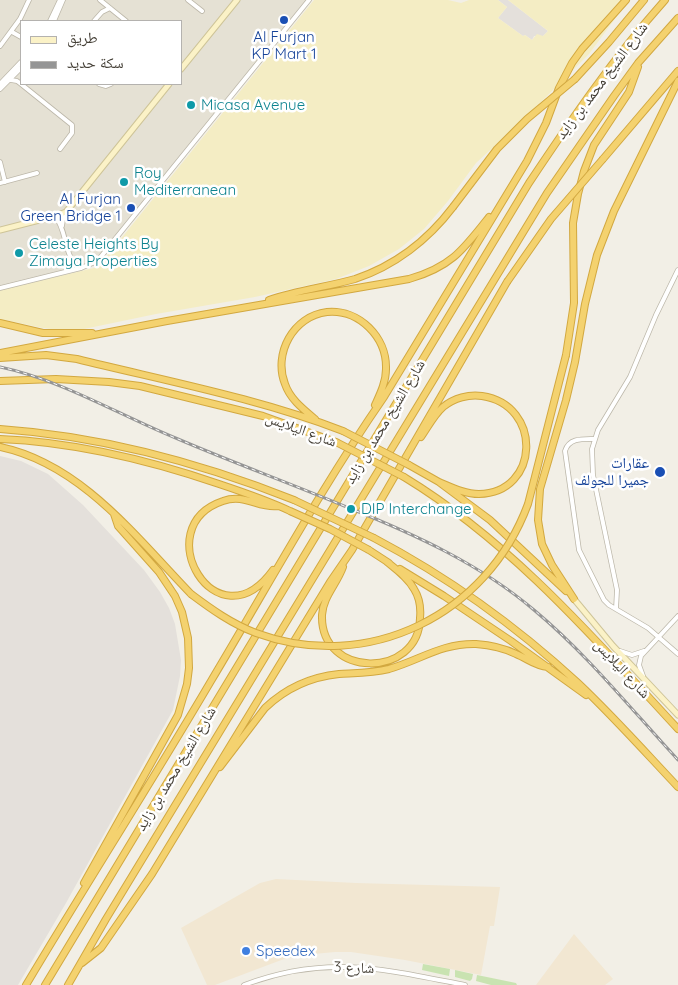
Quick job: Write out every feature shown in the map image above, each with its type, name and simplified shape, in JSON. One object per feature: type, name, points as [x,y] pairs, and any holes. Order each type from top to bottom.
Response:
[{"type":"highway","points":[[26,985],[206,691],[291,545],[507,195],[537,142],[559,88],[572,63],[582,49],[626,0]]},
{"type":"highway","points":[[258,306],[276,298],[356,278],[385,266],[423,239],[453,208],[497,149],[527,119],[574,79],[609,42],[644,0]]},
{"type":"highway","name":"شارع الشيخ محمد بن زايد","points":[[44,985],[529,183],[567,125],[597,84],[665,0]]},
{"type":"highway","name":"شارع الشيخ محمد بن زايد","points":[[68,985],[106,919],[547,193],[638,63],[678,18]]},
{"type":"highway","points":[[0,447],[40,461],[64,474],[89,492],[114,514],[191,594],[240,626],[277,639],[314,645],[347,645],[382,639],[410,629],[438,615],[478,585],[507,548],[528,504],[566,355],[573,312],[573,223],[578,194],[594,145],[631,88],[638,63]]},
{"type":"highway","points":[[81,963],[101,948],[156,868],[257,700],[345,560],[507,282],[551,219],[678,71]]},
{"type":"highway","points":[[574,599],[552,565],[542,544],[538,520],[540,489],[566,400],[588,287],[600,248],[614,212],[678,81]]},
{"type":"highway","points":[[0,353],[409,279],[433,271],[462,251],[507,195]]},
{"type":"highway","points":[[317,421],[291,396],[283,379],[281,360],[288,338],[306,320],[326,312],[337,312],[357,318],[366,324],[379,340],[386,358],[382,390],[362,429]]},
{"type":"highway","points":[[0,323],[43,332],[88,332],[100,334]]},
{"type":"highway","points":[[0,358],[38,355],[77,359],[245,400],[317,421],[343,431],[439,482],[461,491],[479,494],[490,493],[510,483],[522,468],[527,449],[525,430],[516,414],[498,401],[490,397],[471,395],[453,400],[438,411],[420,439],[407,453]]},
{"type":"highway","name":"شارع اليلايس","points":[[0,381],[56,379],[140,386],[263,416],[336,442],[404,477],[452,508],[510,555],[608,652],[678,729]]},
{"type":"highway","points":[[0,429],[58,435],[106,444],[154,454],[220,473],[294,500],[374,538],[429,569],[487,608],[535,646],[594,699],[678,787]]},
{"type":"highway","points":[[0,440],[68,447],[148,462],[185,472],[280,506],[330,529],[369,550],[444,596],[548,667],[578,691],[594,699]]},
{"type":"highway","points":[[439,482],[504,532],[574,599]]},
{"type":"highway","points":[[280,506],[270,507],[237,498],[215,504],[202,514],[195,524],[189,540],[190,559],[197,575],[209,588],[228,595],[237,595],[256,588],[263,582],[291,545]]},
{"type":"highway","points":[[77,901],[86,880],[178,714],[184,698],[189,668],[188,638],[182,612],[175,596],[159,572],[118,526],[114,514]]},
{"type":"highway","points":[[345,560],[340,574],[323,606],[323,628],[329,642],[340,654],[352,661],[366,664],[384,662],[394,658],[412,644],[419,629],[420,605],[414,589],[408,580],[388,562]]},
{"type":"highway","points":[[214,773],[265,708],[293,687],[315,678],[387,669],[439,649],[466,644],[498,648],[519,655],[538,666],[548,667]]},
{"type":"street","points":[[0,46],[12,32],[29,0]]},
{"type":"street","points":[[51,20],[62,0]]},
{"type":"street","points":[[54,20],[62,0]]},
{"type":"street","points":[[100,0],[125,20]]},
{"type":"street","points":[[100,0],[100,14]]},
{"type":"street","points":[[188,0],[202,11]]},
{"type":"street","points":[[182,68],[237,0]]},
{"type":"street","points":[[0,288],[81,268],[93,263],[102,256],[309,0]]},
{"type":"street","points":[[95,20],[100,14],[110,8]]},
{"type":"street","points":[[12,32],[20,36]]},
{"type":"street","points":[[0,84],[20,63]]},
{"type":"street","points":[[0,89],[20,69]]},
{"type":"street","points":[[17,73],[20,80]]},
{"type":"street","points":[[11,80],[20,83]]},
{"type":"street","points":[[23,85],[72,125],[72,133],[60,149]]},
{"type":"street","points":[[62,226],[64,213],[168,85]]},
{"type":"street","points":[[0,162],[2,183],[37,174]]},
{"type":"street","points":[[0,230],[64,213]]},
{"type":"street","points":[[55,216],[62,226],[71,260],[81,268]]},
{"type":"street","points":[[65,272],[71,260]]},
{"type":"street","points":[[616,609],[617,590],[591,454],[594,439],[630,377],[656,315],[678,270]]},
{"type":"street","points":[[594,439],[572,441],[567,446],[565,454],[580,554],[606,602],[658,636],[678,654]]},
{"type":"street","points":[[574,599],[612,646],[678,715]]},
{"type":"street","points":[[646,683],[639,665],[639,659],[645,650],[678,616]]},
{"type":"street","points":[[612,646],[629,655],[645,650]]},
{"type":"street","name":"شارع 3","points":[[244,985],[295,970],[344,966],[385,969],[465,985]]},
{"type":"shaded area","points":[[0,0],[307,0],[100,257],[88,264],[0,287]]},
{"type":"shaded area","points":[[498,0],[508,0],[548,31],[543,36],[534,36],[532,40],[525,35],[523,36],[498,18],[507,7]]},
{"type":"shaded area","points":[[0,456],[21,461],[48,474],[83,505],[144,570],[169,608],[175,624],[181,660],[180,676],[173,710],[66,903],[18,985],[0,985]]},
{"type":"shaded area","points":[[276,879],[500,887],[494,926],[490,926],[481,975],[405,960],[351,952],[335,952],[284,959],[215,985],[207,985],[181,928],[260,883]]},
{"type":"shaded area","points":[[574,934],[613,979],[605,985],[536,985]]},
{"type":"green space","points":[[423,964],[450,969],[449,976],[422,970]]},
{"type":"green space","points":[[455,970],[473,974],[472,979],[470,981],[455,977]]},
{"type":"green space","points":[[477,975],[516,983],[517,985],[491,985],[476,981]]},
{"type":"sand","points":[[314,0],[448,0],[461,3],[469,0],[498,0],[507,7],[498,18],[523,36],[525,35],[532,40],[537,34],[543,36],[548,31],[508,0],[629,0],[589,54],[524,119],[476,163],[448,201],[424,229],[399,249],[369,266],[336,279],[255,297],[156,314],[84,329],[59,330],[0,319],[0,290],[98,267]]},
{"type":"railway","points":[[0,367],[46,380],[68,389],[220,457],[398,528],[469,564],[513,593],[553,627],[608,682],[678,760]]},
{"type":"place","name":"Al Furjan KP Mart 1","points":[[284,20]]},
{"type":"place","name":"Micasa Avenue","points":[[191,105]]},
{"type":"place","name":"Roy Mediterranean","points":[[124,182]]},
{"type":"place","name":"Al Furjan Green Bridge 1","points":[[131,208]]},
{"type":"place","name":"Celeste Heights By Zimaya Properties","points":[[19,253]]},
{"type":"place","name":"عقارات جميرا للجولف","points":[[660,472]]},
{"type":"place","name":"DIP Interchange","points":[[351,509]]},
{"type":"place","name":"Speedex","points":[[246,951]]}]
